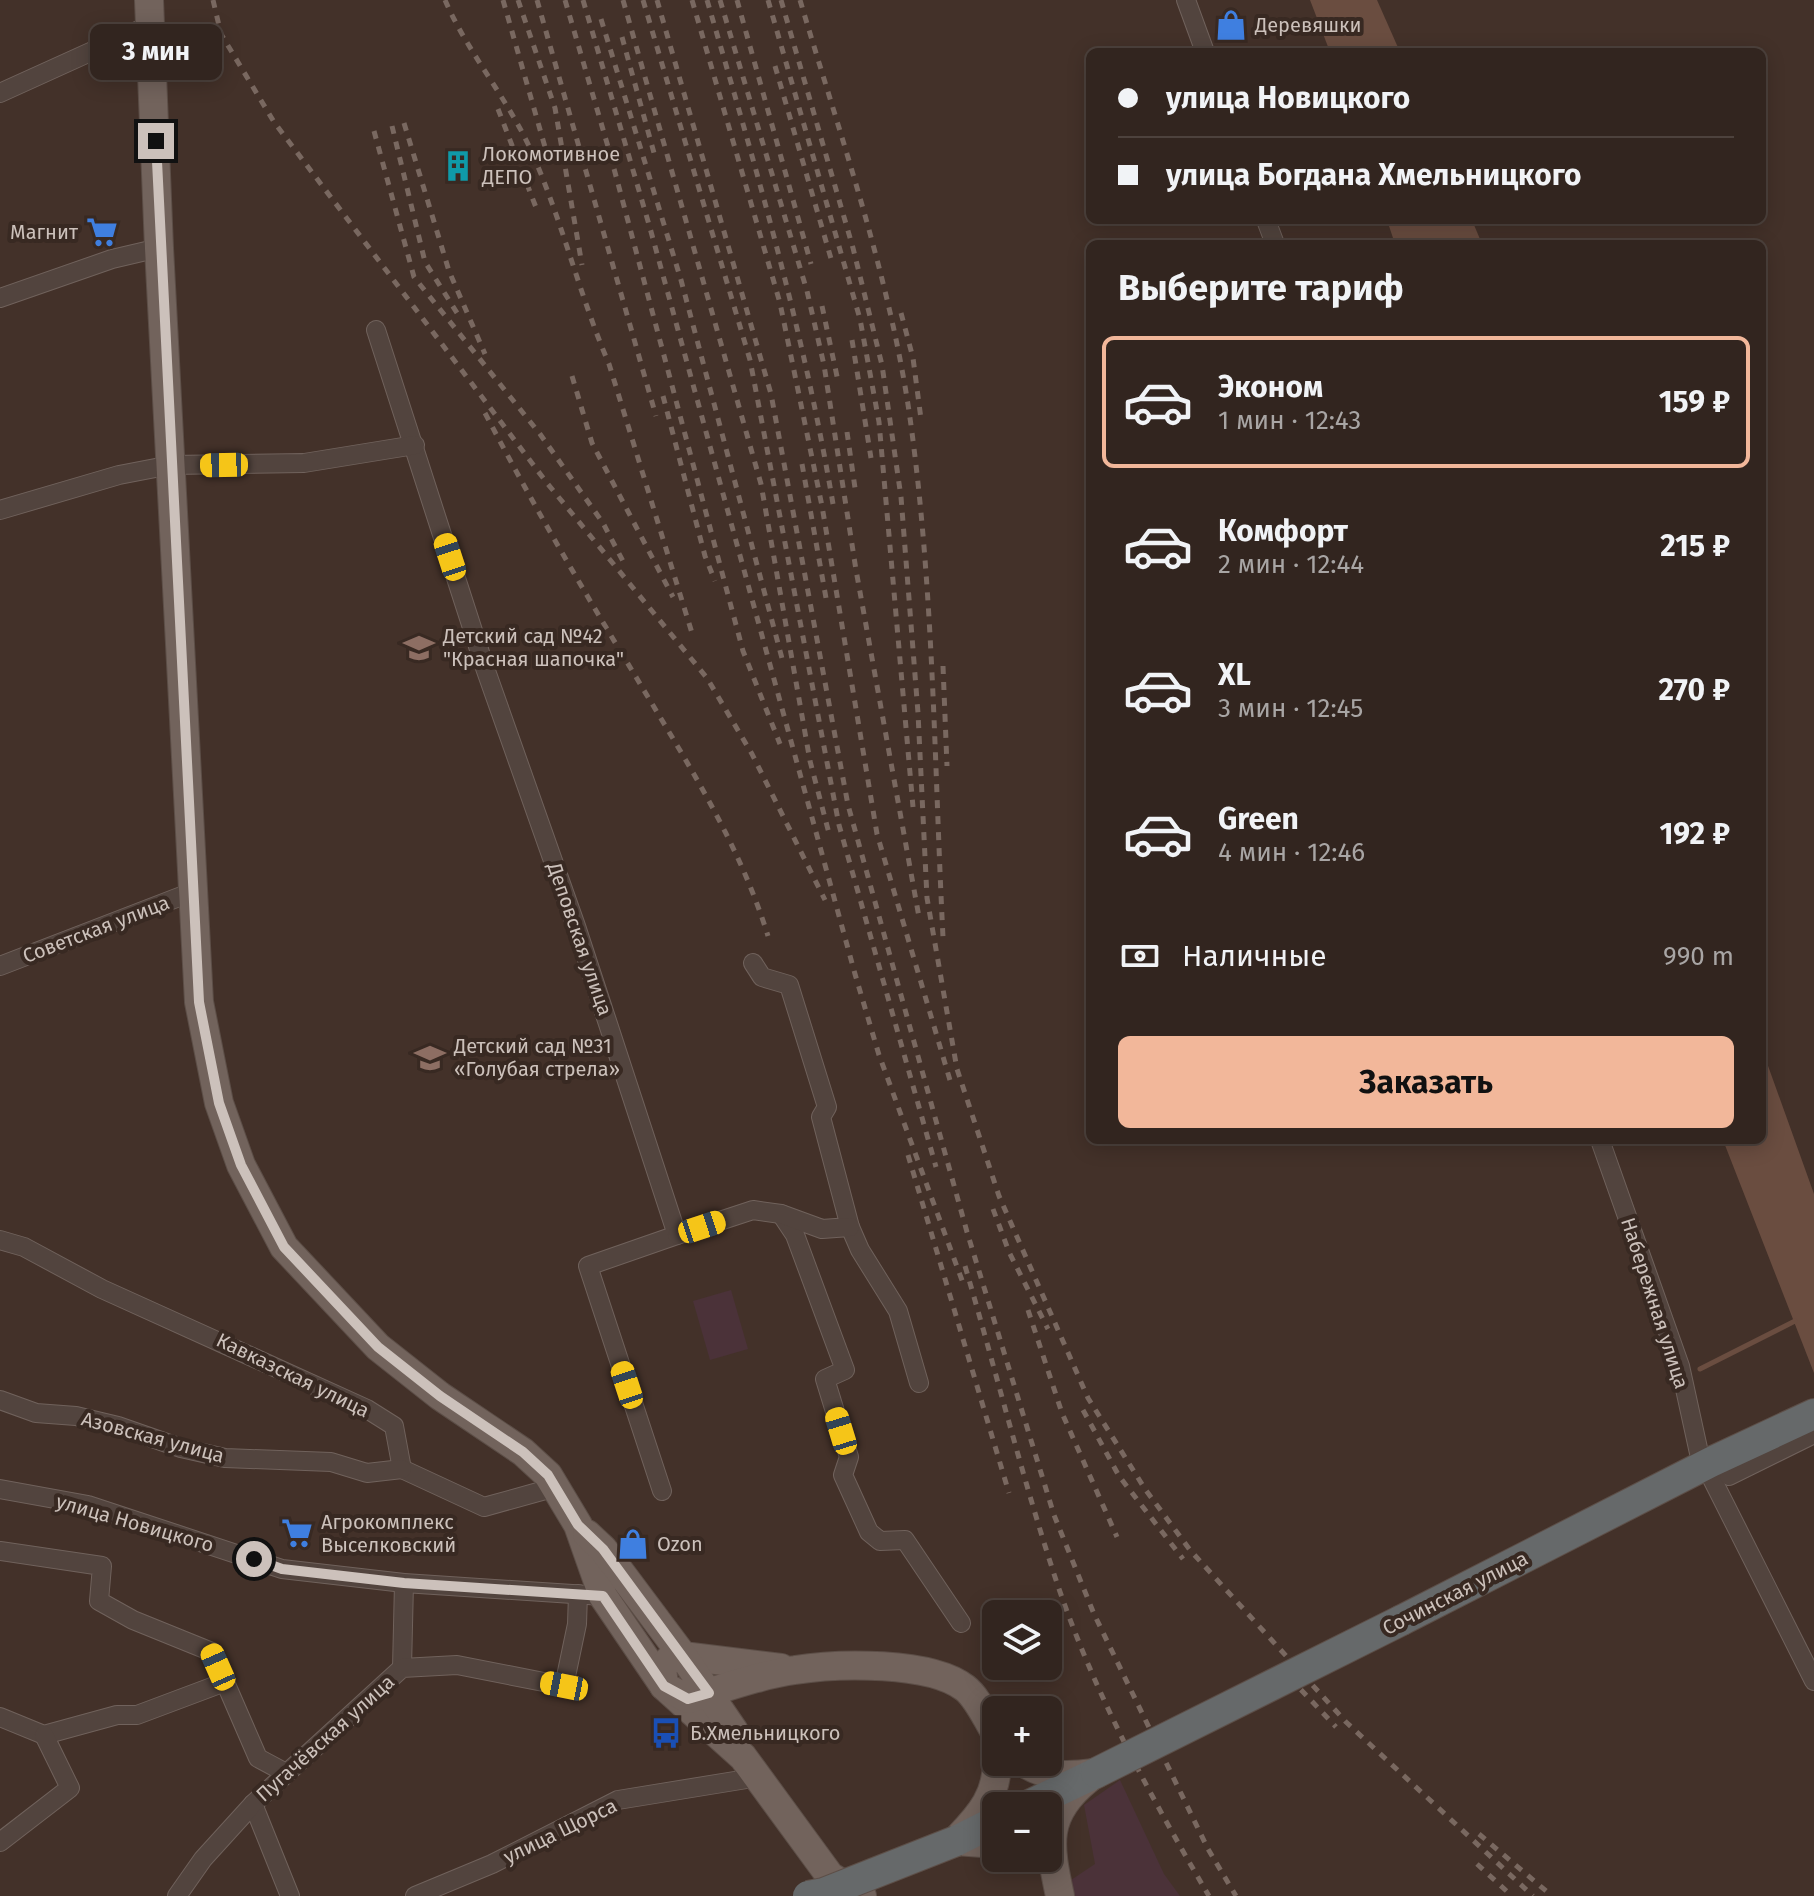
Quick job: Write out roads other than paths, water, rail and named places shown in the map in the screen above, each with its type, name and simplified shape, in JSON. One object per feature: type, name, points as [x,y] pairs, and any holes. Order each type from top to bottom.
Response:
[{"type":"highway","name":"Сочинская улица","points":[[1056,1792],[1715,1468],[1814,1414]]},
{"type":"highway","points":[[808,1896],[824,1893],[982,1828]]},
{"type":"main road","points":[[150,12],[159,248],[199,1002],[210,1070],[241,1165],[284,1247],[378,1347],[440,1396],[523,1452],[556,1487],[578,1525],[603,1549],[683,1656],[746,1755],[830,1876],[862,1896]]},
{"type":"main road","points":[[578,1525],[590,1595],[664,1686],[746,1755]]},
{"type":"main road","points":[[664,1686],[662,1667],[674,1655],[805,1669],[897,1669],[942,1675],[966,1689],[982,1712]]},
{"type":"main road","points":[[664,1686],[688,1699],[805,1669]]},
{"type":"main road","points":[[746,1755],[740,1706],[748,1694],[761,1684],[805,1669]]},
{"type":"main road","points":[[978,1706],[982,1716]]},
{"type":"main road","points":[[1062,1775],[1096,1773]]},
{"type":"main road","points":[[1058,1896],[1050,1837],[1064,1802],[1096,1773]]},
{"type":"main road","points":[[956,1841],[982,1813],[997,1783],[997,1776]]},
{"type":"main road","points":[[956,1841],[982,1843]]},
{"type":"main road","points":[[1039,1872],[1058,1896]]},
{"type":"street","points":[[1186,0],[1204,48]]},
{"type":"street","points":[[0,93],[150,12]]},
{"type":"street","points":[[0,298],[112,259],[159,248]]},
{"type":"street","name":"Деповская улица","points":[[376,330],[485,668],[576,926],[677,1235]]},
{"type":"street","points":[[0,510],[119,475],[171,465],[304,463],[415,445]]},
{"type":"street","name":"Советская улица","points":[[0,966],[192,892]]},
{"type":"street","points":[[753,963],[762,977],[789,985],[827,1107],[821,1117],[850,1227],[860,1250],[898,1311],[919,1383]]},
{"type":"street","name":"Набережная улица","points":[[1601,1144],[1680,1366],[1694,1437],[1715,1468],[1814,1681]]},
{"type":"street","points":[[662,1491],[588,1266],[753,1210],[781,1214],[822,1229],[850,1227]]},
{"type":"street","points":[[781,1214],[795,1235],[845,1370],[825,1379],[849,1457],[843,1475],[869,1532],[880,1541],[905,1540],[961,1623]]},
{"type":"street","name":"Кавказская улица","points":[[0,1240],[24,1247],[102,1289],[367,1409],[394,1426],[402,1469]]},
{"type":"street","name":"Азовская улица","points":[[0,1400],[36,1413],[76,1416],[118,1426],[181,1448],[225,1458],[331,1462],[367,1473],[402,1469]]},
{"type":"street","points":[[1715,1468],[1814,1434]]},
{"type":"street","points":[[402,1469],[484,1507],[556,1487]]},
{"type":"street","name":"улица Новицкого","points":[[0,1489],[88,1505],[282,1569],[404,1583],[590,1595]]},
{"type":"street","points":[[0,1551],[102,1566],[99,1601],[133,1620],[212,1652],[258,1758],[286,1773]]},
{"type":"street","points":[[402,1668],[404,1583]]},
{"type":"street","name":"Пугачёвская улица","points":[[177,1896],[203,1859],[253,1804],[402,1668],[457,1665],[564,1686],[577,1624],[590,1595]]},
{"type":"street","points":[[0,1717],[44,1735],[117,1715],[137,1715],[225,1682]]},
{"type":"street","points":[[0,1842],[70,1788],[44,1735]]},
{"type":"street","name":"улица Щорса","points":[[415,1896],[492,1864],[618,1800],[746,1755]]},
{"type":"street","points":[[253,1804],[290,1896]]},
{"type":"waterway","points":[[1700,1369],[1795,1321]]},
{"type":"railway","points":[[213,0],[221,34],[274,122],[547,483],[707,678],[752,754],[825,900]]},
{"type":"railway","points":[[445,0],[518,126],[540,171],[609,364],[692,633]]},
{"type":"railway","points":[[503,0],[549,161]]},
{"type":"railway","points":[[518,0],[555,108],[582,265]]},
{"type":"railway","points":[[537,0],[656,416]]},
{"type":"railway","points":[[565,0],[609,150],[743,651],[780,744]]},
{"type":"railway","points":[[583,0],[650,228],[855,974],[879,1055],[963,1283]]},
{"type":"railway","points":[[623,0],[761,484],[810,761],[830,837]]},
{"type":"railway","points":[[643,0],[750,360],[839,825],[936,1167]]},
{"type":"railway","points":[[657,0],[771,394],[848,805],[967,1232],[1054,1515],[1094,1614],[1208,1849],[1236,1896]]},
{"type":"railway","points":[[692,0],[780,303],[822,506],[877,834],[952,1087]]},
{"type":"railway","points":[[707,0],[793,313],[833,504]]},
{"type":"railway","points":[[720,0],[807,291],[824,365],[856,570],[919,917]]},
{"type":"railway","points":[[737,0],[811,264]]},
{"type":"railway","points":[[768,0],[860,319],[879,422],[913,807]]},
{"type":"railway","points":[[781,0],[853,248],[882,365],[901,497],[918,713],[927,898],[957,1069],[999,1196],[1088,1398],[1145,1489],[1190,1550],[1346,1722],[1533,1896]]},
{"type":"railway","points":[[800,0],[876,255],[909,411],[924,542],[943,937]]},
{"type":"railway","points":[[601,19],[681,280],[783,662]]},
{"type":"railway","points":[[622,37],[654,153]]},
{"type":"railway","points":[[775,66],[832,262]]},
{"type":"railway","points":[[498,109],[537,210]]},
{"type":"railway","points":[[404,123],[449,271],[485,354]]},
{"type":"railway","points":[[392,126],[425,262],[459,316]]},
{"type":"railway","points":[[374,131],[414,277],[540,434],[603,523],[626,567]]},
{"type":"railway","points":[[822,306],[838,381]]},
{"type":"railway","points":[[901,313],[913,358],[921,419]]},
{"type":"railway","points":[[852,340],[871,458]]},
{"type":"railway","points":[[572,376],[592,443],[673,597]]},
{"type":"railway","points":[[663,396],[705,556],[715,581]]},
{"type":"railway","points":[[485,413],[558,546],[710,803],[742,868],[768,936]]},
{"type":"railway","points":[[847,432],[856,495]]},
{"type":"railway","points":[[802,464],[826,598]]},
{"type":"railway","points":[[943,666],[947,766]]},
{"type":"railway","points":[[908,1155],[1009,1493]]},
{"type":"railway","points":[[993,1209],[1009,1252],[1048,1329]]},
{"type":"railway","points":[[965,1266],[1032,1502],[1071,1621],[1124,1742],[1209,1896]]},
{"type":"railway","points":[[1028,1310],[1062,1413],[1117,1537]]},
{"type":"railway","points":[[1083,1410],[1119,1476],[1183,1559]]},
{"type":"railway","points":[[1290,1678],[1336,1727]]},
{"type":"railway","points":[[1479,1834],[1552,1896]]},
{"type":"railway","points":[[1477,1864],[1512,1896]]},
{"type":"place","name":"Деревяшки","points":[[1231,25]]},
{"type":"place","name":"Локомотивное ДЕПО","points":[[458,166]]},
{"type":"place","name":"Магнит","points":[[102,232]]},
{"type":"place","name":"Детский сад №42 \"Красная шапочка\"","points":[[419,648]]},
{"type":"place","name":"Детский сад №31 «Голубая стрела»","points":[[430,1058]]},
{"type":"place","name":"Агрокомплекс Выселковский","points":[[297,1533]]},
{"type":"place","name":"Ozon","points":[[633,1544]]},
{"type":"place","name":"Б.Хмельницкого","points":[[666,1733]]}]
